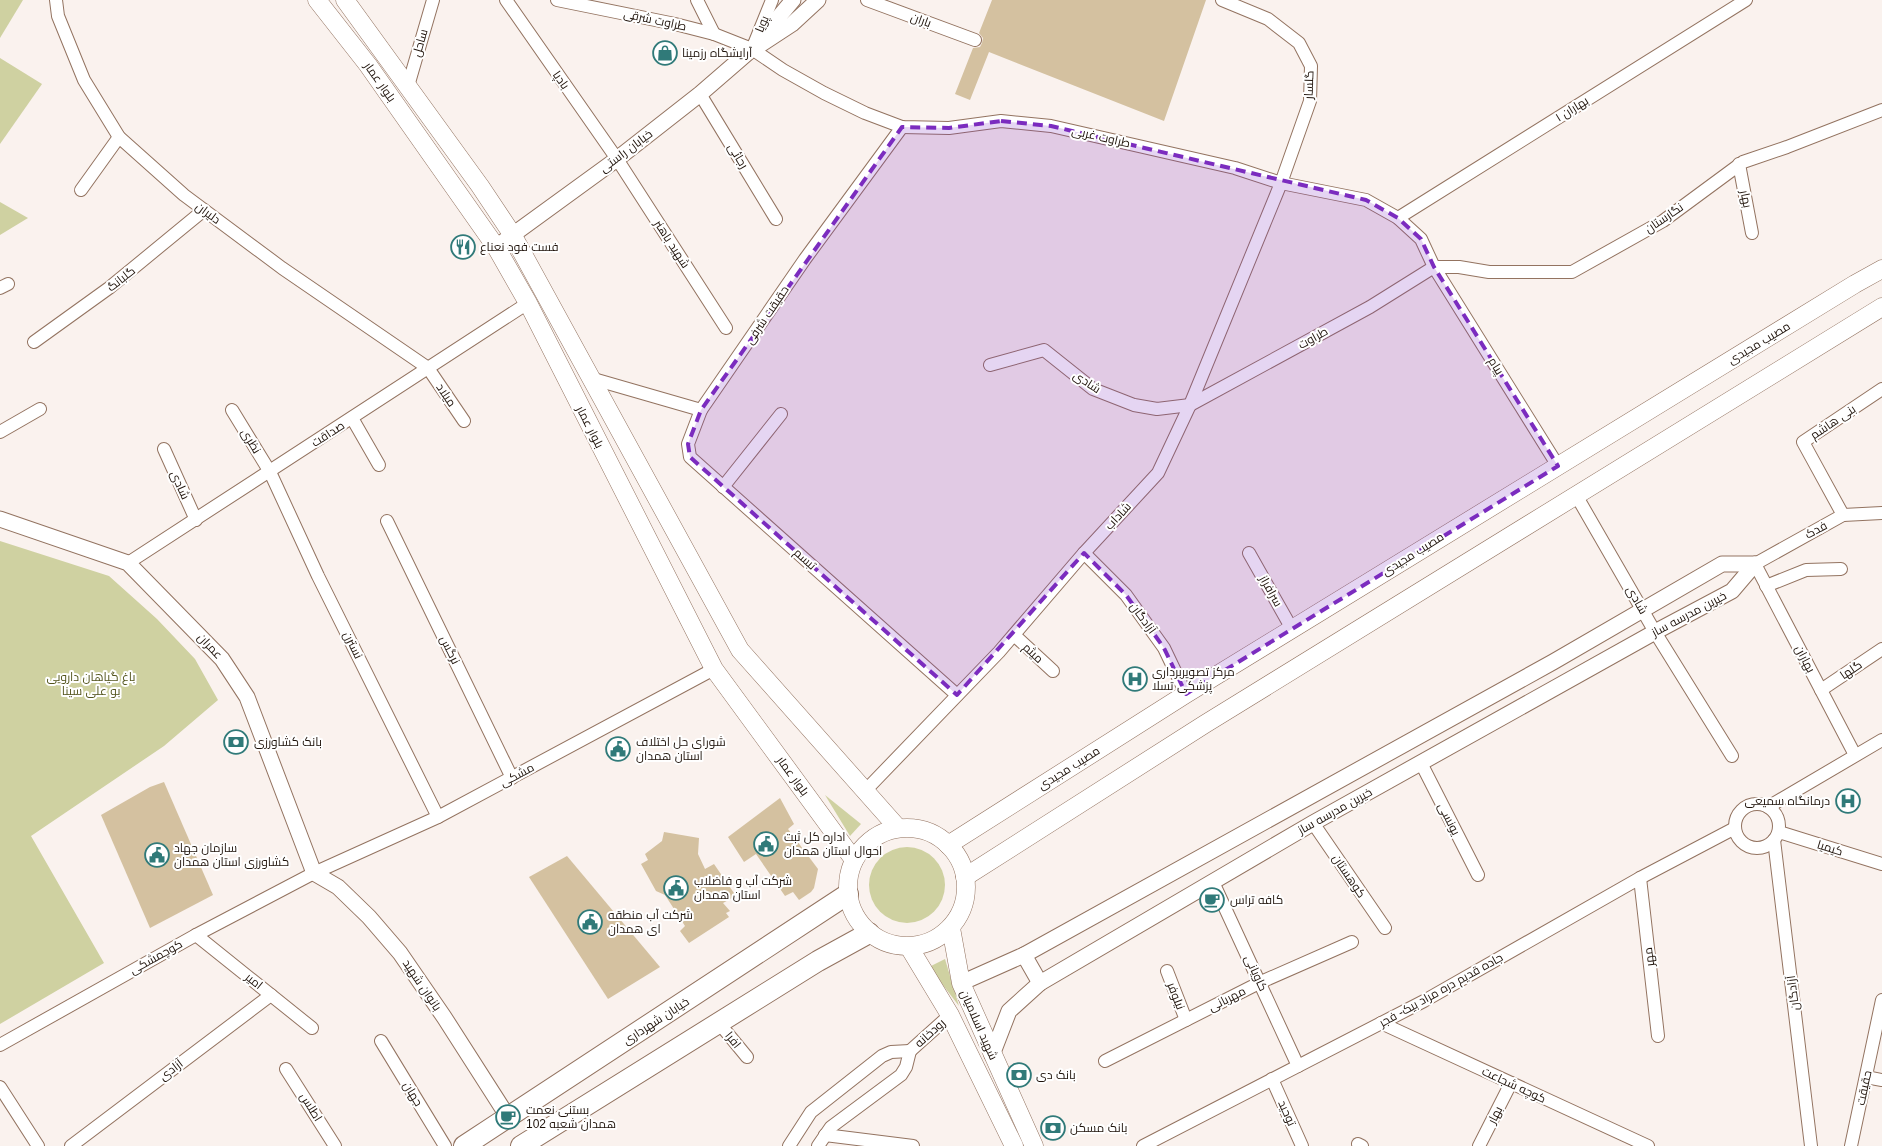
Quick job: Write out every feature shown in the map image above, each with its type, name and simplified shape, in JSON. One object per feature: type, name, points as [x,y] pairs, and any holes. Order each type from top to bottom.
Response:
[{"type":"main road","name":"بلوار عمار","points":[[318,0],[368,65],[496,247],[528,303],[714,669],[854,860]]},
{"type":"main road","name":"بلوار عمار","points":[[345,0],[480,186],[512,234],[740,650],[898,828]]},
{"type":"main road","name":"مصیب مجیدی","points":[[948,844],[1186,694],[1882,269]]},
{"type":"main road","points":[[965,877],[1205,724],[1882,307]]},
{"type":"main road","points":[[898,828],[916,828],[933,834],[948,844],[959,860],[965,877],[966,895],[961,912],[951,928],[932,941],[909,947],[895,946],[881,941],[869,933],[859,922],[852,909],[848,894],[848,877],[854,860],[865,845],[880,834],[898,828]]},
{"type":"main road","name":"خیابان شهرداری","points":[[464,1146],[848,894]]},
{"type":"main road","name":"شهید اسلامیان","points":[[951,928],[961,983],[1034,1146]]},
{"type":"main road","points":[[521,1146],[818,961],[869,933]]},
{"type":"main road","name":"شهید اسلامیان","points":[[909,947],[950,1015],[1014,1146]]},
{"type":"street","name":"دلیران","points":[[56,0],[58,16],[84,80],[119,136],[184,196],[282,268],[428,368]]},
{"type":"street","name":"ساحل","points":[[408,86],[432,0]]},
{"type":"street","name":"بادپا","points":[[506,0],[617,159]]},
{"type":"street","name":"طراوت شرقی","points":[[557,0],[675,24],[714,34],[752,49]]},
{"type":"street","points":[[697,0],[714,34]]},
{"type":"street","name":"پویا","points":[[752,49],[772,0]]},
{"type":"street","points":[[752,49],[792,0]]},
{"type":"street","points":[[752,49],[773,38],[792,24],[818,0]]},
{"type":"street","name":"باران","points":[[867,0],[975,40]]},
{"type":"street","name":"گلسار","points":[[1222,0],[1268,19],[1299,44],[1311,66],[1310,101],[1281,183]]},
{"type":"street","name":"بهاران ۱","points":[[1398,218],[1746,0]]},
{"type":"street","name":"خیابان راستی","points":[[496,247],[617,159],[700,94],[752,49]]},
{"type":"street","name":"طراوت غربی","points":[[752,49],[824,94],[864,113],[902,127],[949,128],[1001,120],[1051,126],[1235,168],[1281,183],[1366,200],[1398,218],[1421,239],[1434,267]]},
{"type":"street","name":"رجائی","points":[[700,94],[776,219]]},
{"type":"street","name":"نگارستان","points":[[1434,267],[1459,267],[1489,272],[1572,272],[1664,221],[1739,164],[1845,126],[1882,110]]},
{"type":"street","name":"حقیقت شرفی","points":[[701,410],[805,259],[902,127]]},
{"type":"street","points":[[81,190],[119,136]]},
{"type":"street","name":"شهید باهنر","points":[[617,159],[726,328]]},
{"type":"street","name":"بهار","points":[[1739,164],[1752,233]]},
{"type":"street","name":"شاداب","points":[[864,791],[999,652],[1084,553],[1158,473],[1190,405],[1281,183]]},
{"type":"street","name":"گلبانگ","points":[[34,342],[109,288],[204,210]]},
{"type":"street","name":"طراوت","points":[[1190,405],[1370,307],[1434,267]]},
{"type":"street","name":"پیام","points":[[1434,267],[1558,466]]},
{"type":"street","name":"صداقت","points":[[128,563],[528,303]]},
{"type":"street","name":"شادی","points":[[990,365],[1044,350],[1093,389],[1134,404],[1157,409],[1190,405]]},
{"type":"street","name":"میلاد","points":[[428,368],[464,421]]},
{"type":"street","points":[[590,378],[701,410]]},
{"type":"street","name":"بنی هاشم","points":[[1843,515],[1803,442],[1882,389]]},
{"type":"street","points":[[0,432],[40,409]]},
{"type":"street","name":"نظری","points":[[232,410],[270,472]]},
{"type":"street","name":"تبسم","points":[[701,410],[688,444],[690,457],[957,695]]},
{"type":"street","points":[[723,487],[781,414]]},
{"type":"street","points":[[352,418],[379,465]]},
{"type":"street","name":"شادی","points":[[164,449],[196,520]]},
{"type":"street","name":"نسترن","points":[[270,472],[323,585],[438,818]]},
{"type":"street","name":"شادی","points":[[1576,495],[1655,632],[1732,756]]},
{"type":"street","name":"فدک","points":[[1755,564],[1843,515],[1882,513]]},
{"type":"street","name":"عمران","points":[[0,519],[128,563],[222,659],[247,697],[314,873]]},
{"type":"street","name":"نرگس","points":[[387,521],[512,778]]},
{"type":"street","name":"آزادگان","points":[[1084,553],[1132,603],[1164,648],[1186,694]]},
{"type":"street","name":"سرافراز","points":[[1249,553],[1292,629]]},
{"type":"street","name":"خیرین مدرسه ساز","points":[[961,983],[1024,955],[1544,666],[1722,564],[1755,564]]},
{"type":"street","name":"خیرین مدرسه ساز","points":[[992,1055],[1009,1011],[1040,983],[1313,823],[1732,591],[1755,564]]},
{"type":"street","name":"بهاران","points":[[1755,564],[1855,755]]},
{"type":"street","points":[[1766,586],[1806,570],[1840,569]]},
{"type":"street","name":"میثم","points":[[1014,635],[1053,672]]},
{"type":"street","name":"گلها","points":[[1821,690],[1882,649]]},
{"type":"street","name":"مشکی","points":[[314,873],[438,818],[714,669]]},
{"type":"street","points":[[1768,808],[1882,740]]},
{"type":"street","name":"یونسی","points":[[1421,763],[1478,874]]},
{"type":"street","points":[[1762,804],[1768,808],[1772,810],[1779,820],[1777,836],[1763,848],[1752,848],[1741,843],[1735,833],[1735,821],[1740,811],[1750,805],[1762,804]]},
{"type":"street","name":"کوهستان","points":[[1313,823],[1385,928]]},
{"type":"street","name":"جاده قدیم دره مراد بیک- فجر","points":[[1150,1144],[1424,1002],[1640,878],[1735,828]]},
{"type":"street","name":"آزادگان","points":[[1777,836],[1810,1146]]},
{"type":"street","name":"کیمیا","points":[[1777,836],[1882,864]]},
{"type":"street","name":"کوچمشکی","points":[[0,1045],[196,935],[314,873]]},
{"type":"street","name":"بانوان شهید","points":[[314,873],[338,887],[369,918],[400,954],[444,1017],[508,1118]]},
{"type":"street","name":"مهر","points":[[1640,878],[1658,1036]]},
{"type":"street","name":"کاویانی","points":[[1213,882],[1261,982],[1298,1066]]},
{"type":"street","name":"امیر","points":[[196,935],[312,1028]]},
{"type":"street","name":"مهربانی","points":[[1105,1061],[1261,982],[1352,942]]},
{"type":"street","points":[[1024,955],[1040,983]]},
{"type":"street","name":"نیلوفر","points":[[1166,971],[1186,1020]]},
{"type":"street","name":"آزادی","points":[[71,1146],[271,995]]},
{"type":"street","name":"حقیقت","points":[[1851,1146],[1882,1000]]},
{"type":"street","name":"رودخانه","points":[[910,1051],[950,1015]]},
{"type":"street","name":"افرا","points":[[719,1022],[747,1057]]},
{"type":"street","name":"کوچه شجاعت","points":[[1381,1023],[1648,1146]]},
{"type":"street","name":"جهان","points":[[381,1041],[445,1146]]},
{"type":"street","points":[[789,1146],[811,1112],[882,1056],[892,1052],[910,1051],[906,1067],[901,1075],[830,1127],[822,1140],[913,1146]]},
{"type":"street","name":"اطلس","points":[[286,1069],[335,1146]]},
{"type":"street","points":[[1866,1077],[1882,1080]]},
{"type":"street","name":"توحید","points":[[1272,1080],[1302,1146]]},
{"type":"street","name":"بهار","points":[[1479,1146],[1511,1083]]},
{"type":"street","points":[[0,1087],[38,1146]]},
{"type":"highlighted area","points":[[1001,121],[1051,126],[1366,200],[1398,218],[1421,239],[1434,267],[1558,466],[1186,694],[1164,648],[1126,595],[1084,553],[957,695],[690,457],[688,444],[701,410],[902,127],[949,128]]},
{"type":"green space","points":[[0,0],[23,0],[0,38]]},
{"type":"green space","points":[[0,58],[42,84],[0,144]]},
{"type":"green space","points":[[0,202],[28,218],[0,235]]},
{"type":"green space","name":"باغ گیاهان دارویی بو علی سینا","points":[[0,541],[109,576],[157,619],[195,659],[218,700],[164,746],[31,836],[104,963],[0,1024]]},
{"type":"green space","points":[[825,795],[861,824],[850,836]]},
{"type":"green space","points":[[907,847],[922,850],[934,858],[942,870],[945,885],[942,900],[934,912],[922,920],[907,923],[892,920],[880,912],[872,900],[869,885],[872,870],[880,858],[892,850]]},
{"type":"green space","points":[[945,959],[959,1006],[929,967]]},
{"type":"building","points":[[992,0],[1206,0],[1164,121],[989,52],[970,100],[955,94],[973,48],[980,47],[982,43],[983,38],[979,33]]},
{"type":"building","name":"سازمان جهاد کشاورزی استان همدان","points":[[164,782],[213,895],[150,928],[101,815],[150,787]]},
{"type":"building","name":"اداره کل ثبت احوال استان همدان","points":[[780,798],[794,824],[788,829],[818,869],[814,888],[799,900],[793,892],[785,896],[756,854],[744,862],[728,837]]},
{"type":"building","name":"شرکت آب و فاضلاب استان همدان","points":[[664,832],[699,838],[698,854],[705,869],[714,864],[736,896],[723,903],[730,911],[726,913],[729,917],[689,943],[680,931],[685,926],[665,895],[656,891],[641,864],[648,860],[645,854],[662,841]]},
{"type":"building","name":"شرکت آب منطقه ای همدان","points":[[567,856],[660,967],[608,999],[529,877]]},
{"type":"place","name":"آرایشگاه رزمینا","points":[[665,53]]},
{"type":"place","name":"فست فود نعناع","points":[[463,247]]},
{"type":"place","name":"مرکز تصویربرداری پزشکی تسلا","points":[[1135,679]]},
{"type":"place","name":"بانک کشاورزی","points":[[236,742]]},
{"type":"place","name":"شوراى حل اختلاف استان همدان","points":[[618,749]]},
{"type":"place","name":"درمانگاه سمیعی","points":[[1848,801]]},
{"type":"place","name":"اداره کل ثبت احوال استان همدان","points":[[766,844]]},
{"type":"place","name":"سازمان جهاد کشاورزی استان همدان","points":[[157,855]]},
{"type":"place","name":"شرکت آب و فاضلاب استان همدان","points":[[676,888]]},
{"type":"place","name":"کافه تراس","points":[[1212,900]]},
{"type":"place","name":"شرکت آب منطقه ای همدان","points":[[590,922]]},
{"type":"place","name":"بانک دی","points":[[1019,1075]]},
{"type":"place","name":"بستنی نعمت همدان شعبه 102","points":[[508,1117]]},
{"type":"place","name":"بانک مسکن","points":[[1053,1128]]}]
